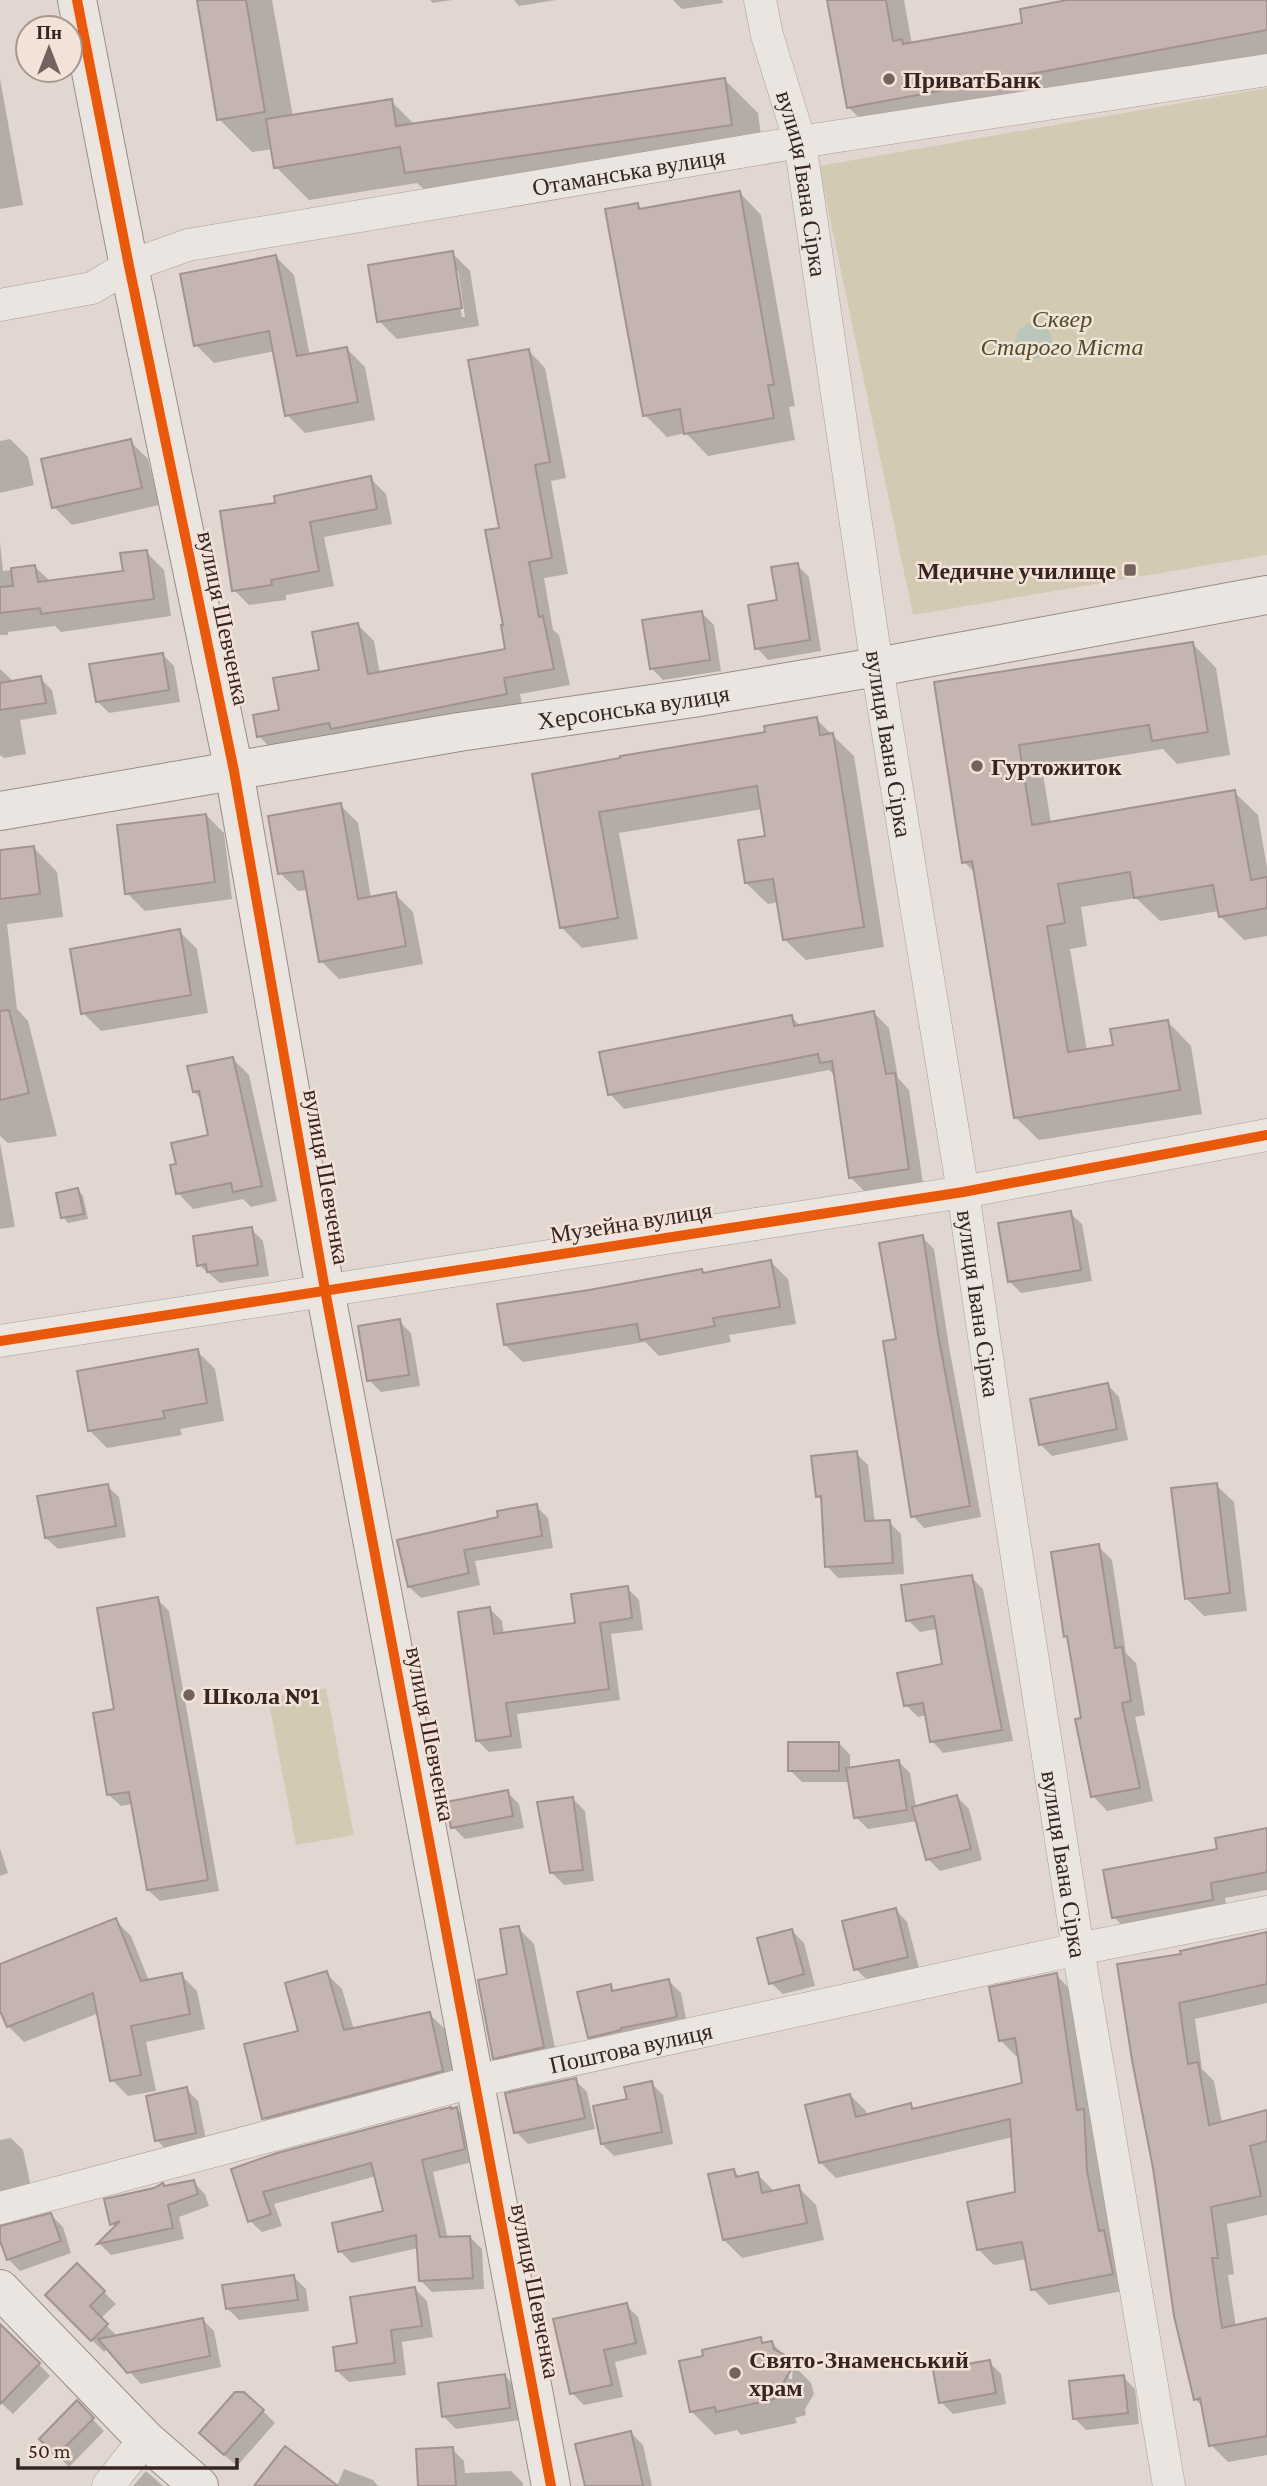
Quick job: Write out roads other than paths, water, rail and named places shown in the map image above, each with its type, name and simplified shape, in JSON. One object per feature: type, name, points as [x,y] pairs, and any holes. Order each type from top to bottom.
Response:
[{"type":"street","name":"вулиця Шевченка","points":[[77,0],[129,266],[234,771],[325,1290],[551,2486]]},
{"type":"street","name":"вулиця Івана Сірка","points":[[760,0],[767,36],[800,142],[877,667],[963,1192],[1078,1949],[1169,2486]]},
{"type":"street","name":"Отаманська вулиця","points":[[0,305],[92,288],[129,266],[188,245],[800,142],[1267,70]]},
{"type":"street","name":"Херсонська вулиця","points":[[0,811],[459,732],[693,698],[877,667],[1267,594]]},
{"type":"street","name":"Музейна вулиця","points":[[0,1341],[963,1192],[1267,1135]]},
{"type":"street","name":"Поштова вулиця","points":[[0,2208],[476,2081],[1078,1949],[1267,1912]]},
{"type":"street","points":[[0,2289],[145,2439],[199,2486]]},
{"type":"street","points":[[108,2486],[145,2439]]},
{"type":"place","name":"ПриватБанк","points":[[889,79]]},
{"type":"place","name":"Медичне училище","points":[[1130,570]]},
{"type":"place","name":"Гуртожиток","points":[[977,766]]},
{"type":"place","name":"Школа №1","points":[[189,1695]]},
{"type":"place","name":"Свято-Знаменський храм","points":[[735,2373]]},
{"type":"park label","name":"Сквер Старого Міста","points":[[1062,332]]}]
